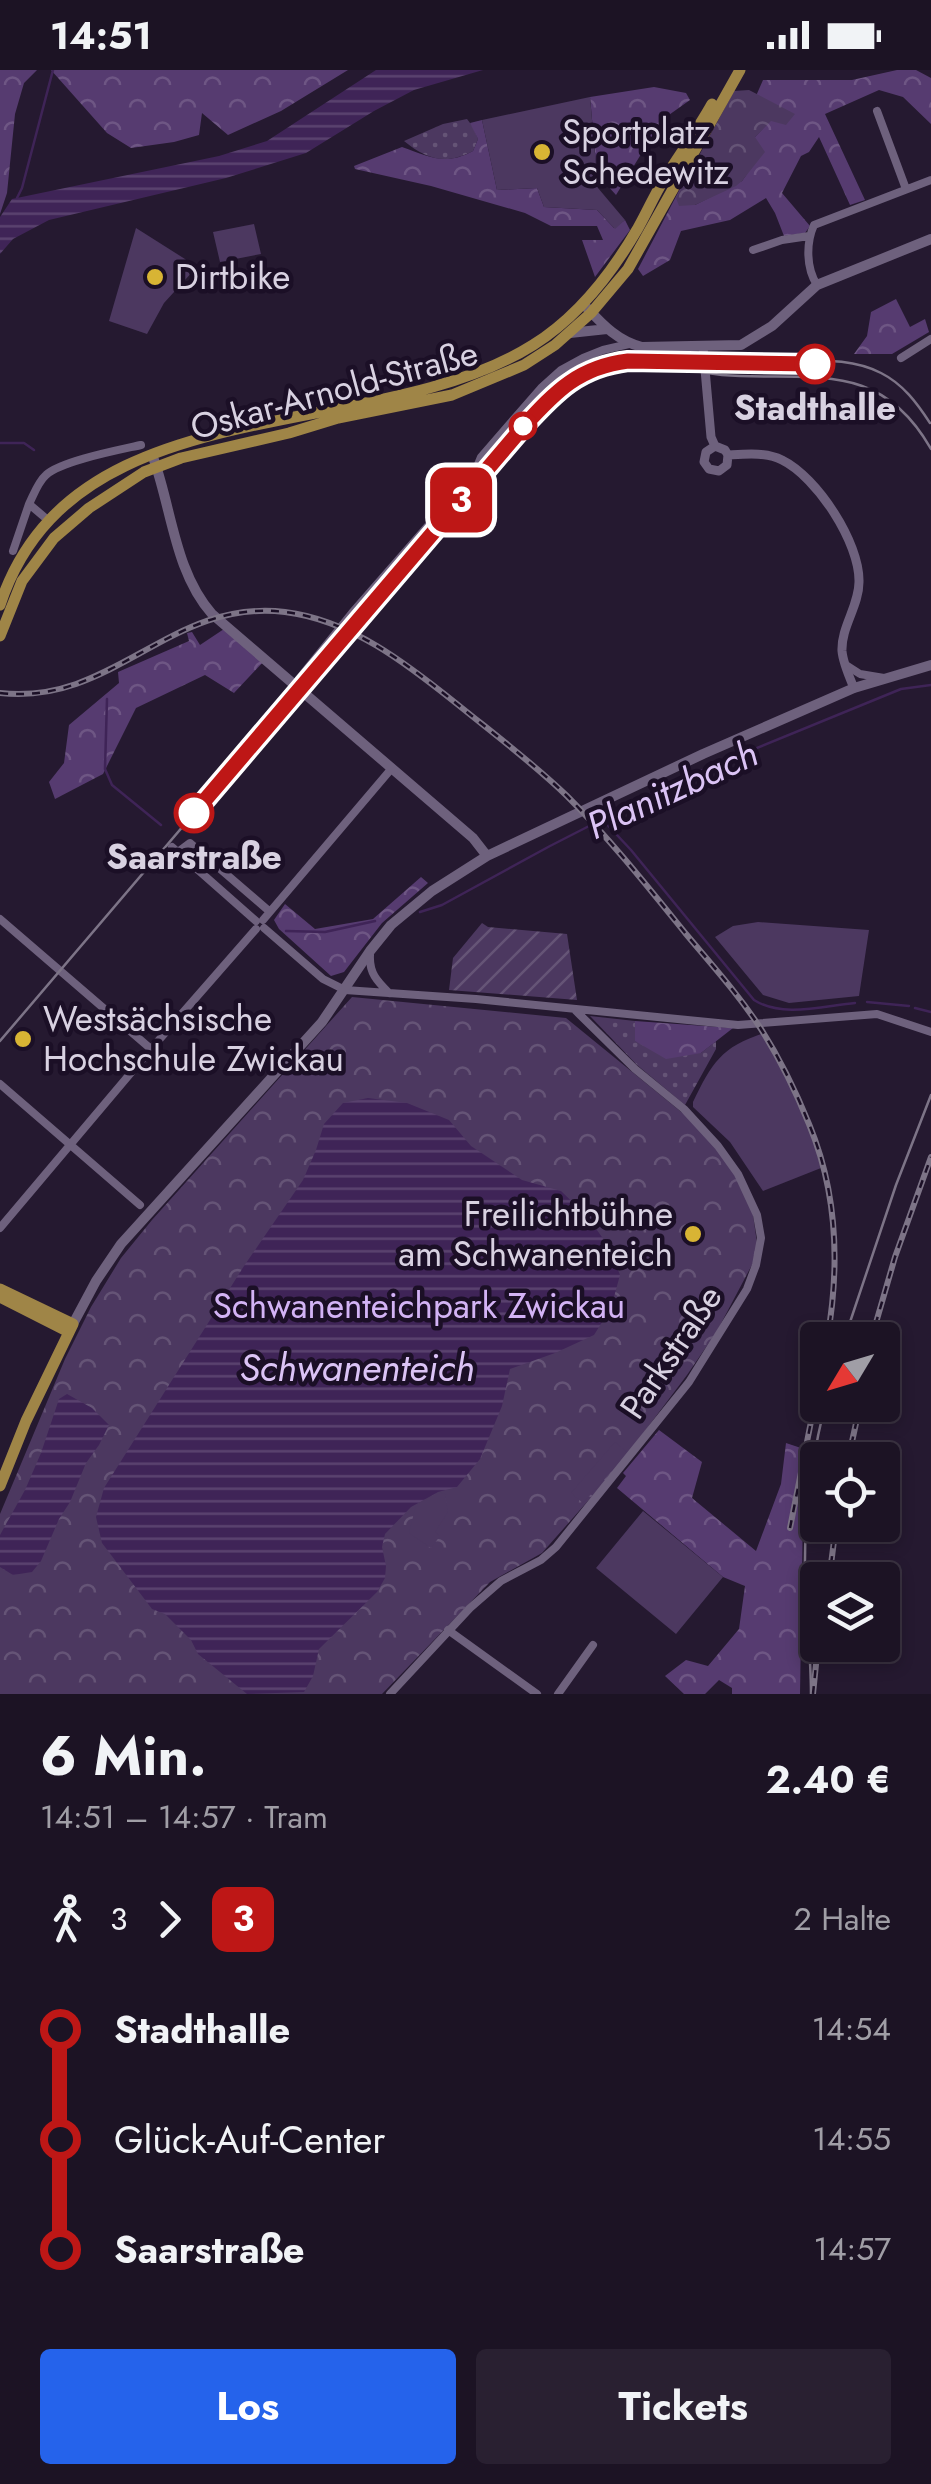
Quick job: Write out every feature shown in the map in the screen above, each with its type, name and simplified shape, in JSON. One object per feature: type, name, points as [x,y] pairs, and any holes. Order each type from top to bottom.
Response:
[{"type":"main road","name":"Oskar-Arnold-Straße","points":[[150,455],[181,458],[270,438],[338,418],[452,394],[524,365],[569,334],[587,309],[628,269],[734,74]]},
{"type":"main road","points":[[587,309],[629,344],[741,345],[772,326],[816,285],[931,239]]},
{"type":"main road","name":"Oskar-Arnold-Straße","points":[[150,455],[269,422],[462,379],[511,358],[587,309]]},
{"type":"main road","points":[[569,334],[608,329]]},
{"type":"main road","points":[[0,605],[10,576],[49,521],[100,478],[150,455]]},
{"type":"main road","points":[[0,636],[22,582],[54,538],[102,499],[144,472],[150,455]]},
{"type":"main road","points":[[150,455],[188,580],[199,599],[473,838],[487,856]]},
{"type":"main road","points":[[0,1486],[6,1454],[104,1268],[121,1244],[322,1022],[370,951],[405,912],[448,879],[487,856],[703,754],[854,688],[931,665]]},
{"type":"main road","points":[[0,1289],[71,1328]]},
{"type":"main road","points":[[0,1298],[71,1328]]},
{"type":"street","points":[[876,111],[906,189]]},
{"type":"street","points":[[816,285],[809,268],[814,225],[931,180]]},
{"type":"street","points":[[753,250],[810,236]]},
{"type":"street","points":[[901,358],[931,339]]},
{"type":"street","points":[[298,688],[445,526],[462,502],[481,457],[542,388],[561,370],[583,358],[629,344]]},
{"type":"street","points":[[703,346],[711,438],[728,455],[728,465],[719,471],[706,466],[704,457],[715,446]]},
{"type":"street","points":[[728,455],[757,453],[780,458],[815,485],[832,509],[856,564],[859,581],[842,652],[854,688]]},
{"type":"street","name":"Oskar-Arnold-Straße","points":[[30,504],[47,473],[81,460],[150,455]]},
{"type":"street","points":[[13,551],[30,504],[49,521]]},
{"type":"street","points":[[298,688],[357,607],[434,519],[445,526]]},
{"type":"street","points":[[846,666],[860,674],[884,678]]},
{"type":"street","points":[[0,1228],[392,768]]},
{"type":"street","points":[[269,911],[190,844],[175,849],[323,979],[345,990],[738,1025],[877,1014],[931,1032]]},
{"type":"street","points":[[0,919],[151,1049]]},
{"type":"street","points":[[370,951],[371,972],[389,993]]},
{"type":"street","name":"Parkstraße","points":[[390,1694],[470,1608],[501,1582],[556,1547],[690,1382],[747,1289],[756,1265],[761,1238],[757,1216],[738,1174],[684,1109],[575,1010]]},
{"type":"street","points":[[0,1084],[140,1204]]},
{"type":"street","points":[[448,1630],[537,1694]]},
{"type":"street","points":[[558,1694],[593,1645]]},
{"type":"green space","points":[[0,70],[37,70],[24,83],[15,114],[7,193],[0,214]]},
{"type":"green space","points":[[51,70],[348,70],[281,111],[228,135],[202,113],[199,135],[131,148],[107,133]]},
{"type":"green space","points":[[916,70],[931,78],[931,124],[903,97],[879,90],[825,114],[865,200],[850,205],[819,137],[809,152],[801,156],[782,193],[810,226],[805,233],[784,236],[766,198],[730,220],[681,231],[670,260],[643,276],[638,269],[682,185],[695,205],[742,181],[747,174],[754,138],[771,120],[756,96],[763,80],[852,80]]},
{"type":"green space","points":[[654,87],[686,93],[690,100],[666,117],[616,195],[597,174],[590,97]]},
{"type":"green space","points":[[749,90],[795,114],[786,125],[771,121],[755,137],[765,152],[736,186],[695,205],[679,206],[676,198],[734,91]]},
{"type":"green space","points":[[590,97],[598,188],[625,220],[615,229],[597,210],[544,207],[537,188],[497,190],[482,120]]},
{"type":"green space","points":[[467,119],[478,139],[473,151],[463,155],[437,158],[404,141],[443,124]]},
{"type":"green space","points":[[482,120],[497,190],[537,188],[544,207],[597,210],[614,228],[625,220],[630,230],[595,277],[582,240],[603,240],[597,226],[551,226],[525,213],[355,169],[354,166],[402,147],[438,158],[463,156],[473,151],[478,139],[470,123]]},
{"type":"green space","points":[[254,224],[261,254],[220,262],[213,232]]},
{"type":"green space","name":"Dirtbike","points":[[136,228],[195,269],[164,303],[147,334],[109,321]]},
{"type":"green space","points":[[896,299],[910,327],[925,319],[929,332],[892,354],[854,354],[867,336],[871,312]]},
{"type":"green space","points":[[227,627],[265,660],[234,693],[205,675],[136,708],[103,774],[55,799],[49,782],[64,763],[69,725],[119,683],[118,672],[189,641],[187,633],[192,632],[200,645]]},
{"type":"green space","points":[[421,877],[428,883],[382,923],[344,972],[331,976],[274,920],[285,904],[315,929],[373,919]]},
{"type":"green space","points":[[758,922],[869,930],[859,996],[789,1003],[763,995],[715,937],[733,926]]},
{"type":"green space","points":[[482,923],[488,927],[567,934],[577,1000],[449,990],[453,958]]},
{"type":"green space","name":"Schwanenteichpark Zwickau","points":[[352,997],[566,1018],[685,1115],[715,1145],[735,1171],[752,1208],[757,1243],[754,1261],[717,1331],[617,1468],[542,1553],[490,1582],[382,1694],[0,1694],[0,1514],[91,1307],[121,1258],[152,1220]]},
{"type":"green space","points":[[590,1016],[635,1021],[635,1041],[701,1053],[716,1041],[716,1049],[685,1105],[637,1065]]},
{"type":"green space","points":[[635,1021],[733,1028],[701,1053],[666,1059],[635,1041]]},
{"type":"green space","points":[[764,1033],[809,1124],[821,1168],[763,1191],[730,1142],[693,1107],[693,1102],[720,1058],[737,1044]]},
{"type":"green space","points":[[659,1430],[702,1462],[692,1498],[756,1551],[781,1484],[786,1443],[800,1448],[800,1694],[732,1694],[732,1688],[719,1680],[705,1694],[684,1694],[665,1676],[686,1660],[708,1666],[739,1629],[745,1586],[723,1577],[617,1488],[626,1476],[623,1473]]},
{"type":"green space","points":[[615,1442],[628,1453],[583,1503],[571,1493]]},
{"type":"green space","points":[[438,1492],[445,1494],[448,1512],[435,1532],[440,1536],[431,1548],[409,1533],[416,1505]]},
{"type":"green space","points":[[643,1511],[723,1577],[676,1634],[596,1568]]},
{"type":"water","points":[[376,70],[483,70],[414,90],[306,153],[226,178],[49,220],[13,239],[0,254],[0,217],[12,199],[219,156],[267,141]]},
{"type":"water","name":"Schwanenteich","points":[[368,1098],[407,1103],[449,1120],[471,1146],[522,1180],[561,1191],[587,1216],[609,1247],[620,1275],[611,1308],[594,1335],[510,1369],[502,1406],[480,1459],[457,1487],[411,1507],[385,1534],[385,1578],[377,1592],[319,1649],[313,1676],[304,1692],[247,1694],[198,1654],[191,1640],[165,1614],[152,1609],[102,1543],[96,1517],[104,1488],[303,1180],[324,1124],[343,1103]]},
{"type":"water","points":[[67,1394],[92,1408],[109,1425],[86,1463],[41,1561],[32,1572],[13,1575],[0,1567],[0,1535],[25,1490],[59,1399]]},
{"type":"waterway","points":[[17,198],[53,70]]},
{"type":"waterway","name":"Planitzbach","points":[[0,443],[24,443],[34,450]]},
{"type":"waterway","name":"Planitzbach","points":[[420,912],[442,905],[681,779],[901,689],[931,685]]},
{"type":"waterway","name":"Planitzbach","points":[[107,699],[105,769],[112,785],[161,825]]},
{"type":"waterway","points":[[603,820],[754,1000],[790,1010],[855,1003]]},
{"type":"waterway","name":"Planitzbach","points":[[286,931],[325,932],[375,921]]},
{"type":"waterway","points":[[867,1002],[909,1006]]},
{"type":"waterway","points":[[915,1008],[931,1012]]},
{"type":"tram line","points":[[684,358],[857,364],[896,383],[930,423]]},
{"type":"tram line","name":"3","points":[[194,813],[524,426],[572,378],[628,361],[815,364]]},
{"type":"tram line","points":[[0,1041],[524,426],[578,376],[601,366],[632,362],[722,375],[840,380],[889,400],[911,420],[931,449]]},
{"type":"tram line","points":[[850,1322],[931,1095]]},
{"type":"tram line","points":[[811,1694],[806,1533],[812,1468],[821,1422]]},
{"type":"railway","points":[[0,693],[40,693],[76,684],[174,635],[244,612],[285,612],[333,624],[377,646],[438,689],[541,772],[583,812],[725,980],[768,1040],[804,1112],[826,1177],[835,1258],[830,1322]]},
{"type":"railway","points":[[876,1322],[931,1157]]},
{"type":"railway","points":[[790,1528],[811,1422]]},
{"type":"railway","points":[[852,1442],[856,1422]]},
{"type":"railway","points":[[831,1562],[834,1542]]},
{"type":"railway","points":[[813,1694],[816,1662]]},
{"type":"place","name":"Sportplatz Schedewitz","points":[[542,152]]},
{"type":"place","name":"Dirtbike","points":[[155,277]]},
{"type":"place","name":"Stadthalle","points":[[815,364]]},
{"type":"place","name":"Saarstraße","points":[[194,813]]},
{"type":"place","name":"Westsächsische Hochschule Zwickau","points":[[23,1039]]},
{"type":"place","name":"Freilichtbühne am Schwanenteich","points":[[693,1234]]}]
